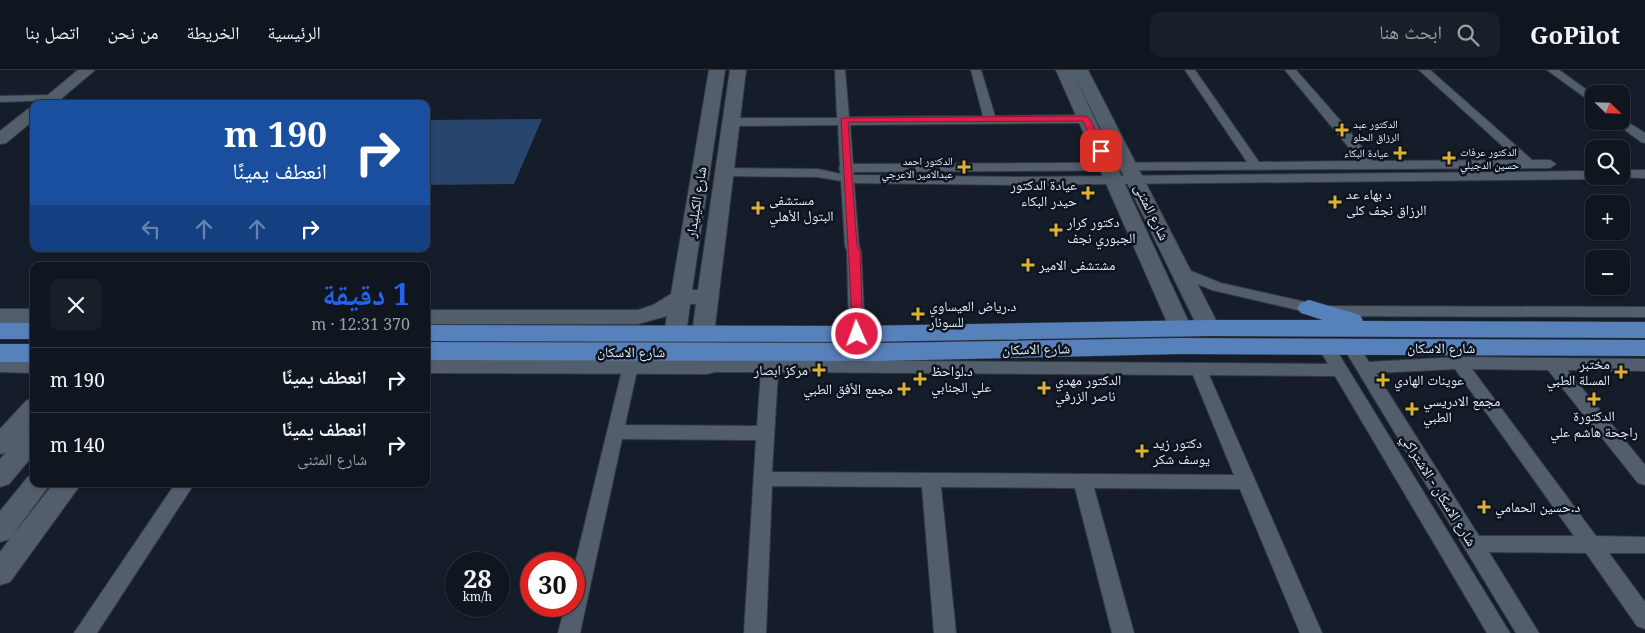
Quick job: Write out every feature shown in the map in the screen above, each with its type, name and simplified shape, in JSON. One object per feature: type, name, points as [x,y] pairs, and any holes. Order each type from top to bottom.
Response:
[{"type":"main road","points":[[49,100],[87,70]]},
{"type":"main road","name":"شارع الكيليدار","points":[[675,334],[717,70]]},
{"type":"main road","name":"شارع الكيليدار","points":[[706,351],[708,297],[738,70]]},
{"type":"main road","name":"شارع المثنى","points":[[1064,70],[1181,329]]},
{"type":"main road","name":"شارع المثنى","points":[[1080,70],[1208,328]]},
{"type":"main road","points":[[0,139],[30,115]]},
{"type":"main road","points":[[430,317],[456,325],[638,317],[660,312],[681,297],[708,297]]},
{"type":"main road","points":[[1309,308],[1375,329]]},
{"type":"main road","points":[[1522,330],[1547,312]]},
{"type":"main road","points":[[0,316],[30,316]]},
{"type":"main road","name":"شارع الاسكان","points":[[430,332],[456,325],[675,334],[706,351],[857,334],[1208,328],[1645,330]]},
{"type":"main road","points":[[0,331],[30,331]]},
{"type":"main road","name":"شارع الاسكان","points":[[430,351],[706,351],[878,360],[1179,346],[1351,347],[1642,364]]},
{"type":"main road","points":[[430,365],[630,366],[706,351]]},
{"type":"main road","points":[[0,353],[30,353]]},
{"type":"main road","points":[[0,364],[30,364]]},
{"type":"main road","points":[[0,445],[30,411]]},
{"type":"main road","points":[[0,478],[30,442]]},
{"type":"main road","points":[[0,531],[35,487]]},
{"type":"main road","points":[[0,573],[66,487]]},
{"type":"street","points":[[840,70],[852,246],[854,251],[857,334]]},
{"type":"street","points":[[976,70],[990,119]]},
{"type":"street","points":[[1190,70],[1255,165]]},
{"type":"street","points":[[1290,70],[1342,130],[1369,165]]},
{"type":"street","points":[[1424,70],[1529,164]]},
{"type":"street","points":[[1552,70],[1585,94]]},
{"type":"street","points":[[0,99],[30,100]]},
{"type":"street","points":[[731,122],[1086,119]]},
{"type":"street","points":[[1630,128],[1645,139]]},
{"type":"street","points":[[847,173],[1000,181],[1255,165],[1585,163]]},
{"type":"street","points":[[1630,163],[1645,163]]},
{"type":"street","points":[[724,172],[847,173],[997,167],[1111,174]]},
{"type":"street","points":[[997,167],[1000,181]]},
{"type":"street","points":[[1132,173],[1585,175]]},
{"type":"street","points":[[1630,174],[1645,174]]},
{"type":"street","points":[[1181,272],[1217,287],[1309,308],[1340,312],[1645,312]]},
{"type":"street","name":"شارع الاسكان - الاشتراكي","points":[[1326,347],[1499,633]]},
{"type":"street","name":"شارع الاسكان - الاشتراكي","points":[[1351,347],[1528,633]]},
{"type":"street","points":[[706,351],[770,366],[878,360],[1339,370]]},
{"type":"street","points":[[1364,368],[1459,363],[1642,364]]},
{"type":"street","points":[[1459,363],[1645,619]]},
{"type":"street","points":[[1552,363],[1645,478]]},
{"type":"street","points":[[569,633],[630,366]]},
{"type":"street","points":[[755,633],[770,366]]},
{"type":"street","points":[[1198,368],[1311,633]]},
{"type":"street","points":[[615,432],[765,432]]},
{"type":"street","points":[[764,479],[1246,482]]},
{"type":"street","points":[[931,480],[944,633]]},
{"type":"street","points":[[1082,480],[1123,633]]},
{"type":"street","points":[[85,633],[183,487]]},
{"type":"street","points":[[1473,544],[1645,545]]},
{"type":"shaded area","points":[[542,119],[514,184],[430,185],[430,120]]},
{"type":"place","name":"الدكتور عبد الرزاق الحلو","points":[[1342,130]]},
{"type":"place","name":"عيادة البكاء","points":[[1400,153]]},
{"type":"place","name":"الدكتور عرفات حسين الدجيلي","points":[[1449,158]]},
{"type":"place","name":"الدكتور احمد عبدالامير الاعرجي","points":[[964,167]]},
{"type":"place","name":"عيادة الدكتور حيدر البكاء","points":[[1088,193]]},
{"type":"place","name":"د بهاء عد الرزاق نجف كلى","points":[[1335,202]]},
{"type":"place","name":"مستشفى البتول الأهلي","points":[[758,208]]},
{"type":"place","name":"دكتور كرار الجبوري نجف","points":[[1056,230]]},
{"type":"place","name":"مشتشفى الامير","points":[[1028,265]]},
{"type":"place","name":"د.رياض العيساوي للسونار","points":[[918,314]]},
{"type":"place","name":"مركز ابصار","points":[[819,370]]},
{"type":"place","name":"مختبر المسلة الطبي","points":[[1621,372]]},
{"type":"place","name":"د.لواحظ علي الجنابي","points":[[920,379]]},
{"type":"place","name":"عوينات الهادي","points":[[1383,380]]},
{"type":"place","name":"الدكتور مهدي ناصر الزرفي","points":[[1044,388]]},
{"type":"place","name":"مجمع الأفق الطبي","points":[[904,389]]},
{"type":"place","name":"الدكتورة راجحة هاشم علي","points":[[1594,399]]},
{"type":"place","name":"مجمع الادريسي الطبي","points":[[1412,409]]},
{"type":"place","name":"دكتور زيد يوسف شكر","points":[[1142,451]]},
{"type":"place","name":"د.حسين الحمامي","points":[[1484,507]]},
{"type":"route","points":[[857,334],[854,251],[852,246],[844,120],[1086,119],[1101,151]]}]
